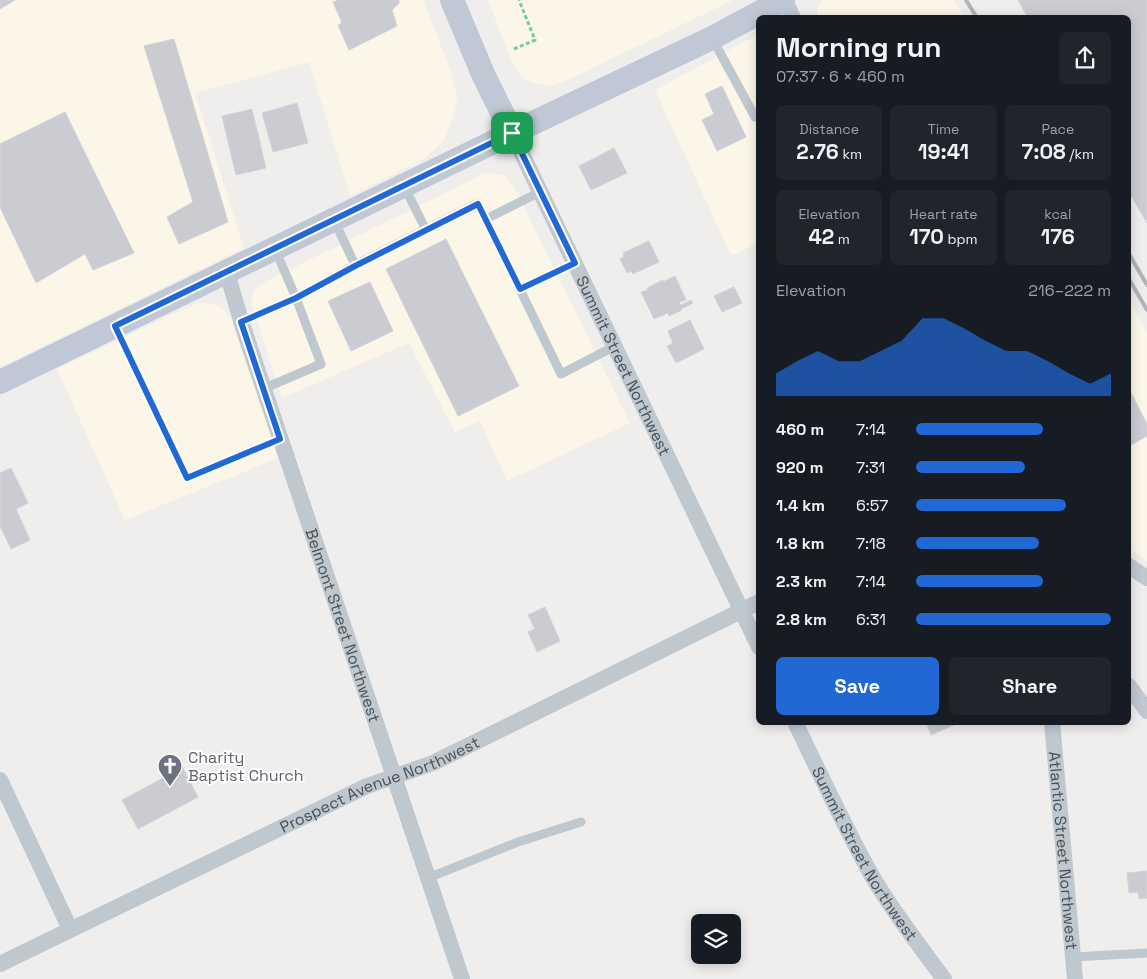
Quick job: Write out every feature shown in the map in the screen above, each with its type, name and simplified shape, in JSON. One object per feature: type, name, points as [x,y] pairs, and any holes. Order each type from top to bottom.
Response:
[{"type":"main road","name":"Summit Street Northwest","points":[[452,0],[482,74],[512,133]]},
{"type":"main road","points":[[0,382],[712,38],[784,0]]},
{"type":"street","points":[[784,0],[792,15]]},
{"type":"street","name":"Summit Street Northwest","points":[[512,133],[756,641]]},
{"type":"street","name":"Belmont Street Northwest","points":[[227,273],[263,389],[462,979]]},
{"type":"street","points":[[1131,567],[1147,578]]},
{"type":"street","name":"Prospect Avenue Northwest","points":[[0,964],[367,786],[433,763],[756,604]]},
{"type":"street","points":[[1131,689],[1147,711]]},
{"type":"street","name":"Summit Street Northwest","points":[[797,725],[852,840],[873,877],[896,913],[944,979]]},
{"type":"street","name":"Atlantic Street Northwest","points":[[1052,725],[1075,979]]},
{"type":"street","points":[[0,780],[70,929]]},
{"type":"lane","points":[[712,38],[756,116]]},
{"type":"lane","points":[[404,186],[426,230]]},
{"type":"lane","points":[[486,219],[540,192]]},
{"type":"lane","points":[[241,322],[296,298],[478,204],[561,374],[614,346]]},
{"type":"lane","points":[[334,220],[355,266]]},
{"type":"lane","points":[[263,389],[321,364],[275,249]]},
{"type":"lane","points":[[520,289],[575,263]]},
{"type":"lane","points":[[115,326],[187,478],[280,439]]},
{"type":"lane","points":[[428,878],[518,842],[581,822]]},
{"type":"lane","points":[[1073,956],[1147,953]]},
{"type":"path","points":[[514,49],[534,40],[519,0]]},
{"type":"shaded area","points":[[0,0],[423,0],[453,77],[457,99],[454,114],[445,138],[424,159],[350,196],[309,62],[195,93],[244,248],[0,367]]},
{"type":"shaded area","points":[[488,0],[733,0],[574,77],[555,85],[543,85],[532,83],[521,76],[514,67]]},
{"type":"shaded area","points":[[822,0],[954,0],[963,15],[817,15],[817,9]]},
{"type":"shaded area","points":[[756,36],[756,244],[731,255],[655,90]]},
{"type":"shaded area","points":[[483,174],[504,175],[514,187],[630,423],[507,481],[480,421],[455,432],[409,343],[282,398],[251,302],[254,291],[261,284]]},
{"type":"shaded area","points":[[1131,301],[1147,334],[1147,561],[1131,549]]},
{"type":"shaded area","points":[[199,302],[220,306],[230,317],[278,458],[125,520],[57,369]]},
{"type":"building","points":[[0,0],[15,0],[0,9]]},
{"type":"building","points":[[338,0],[399,0],[399,3],[392,10],[397,26],[349,50],[338,25],[342,23],[333,2]]},
{"type":"building","points":[[1018,0],[1147,0],[1147,223],[1131,195],[1131,15],[1026,15]]},
{"type":"building","points":[[174,39],[228,222],[179,244],[167,217],[193,202],[144,46]]},
{"type":"building","points":[[722,86],[746,137],[717,151],[702,120],[714,114],[705,94]]},
{"type":"building","points":[[297,103],[308,143],[273,152],[262,113]]},
{"type":"building","points":[[252,109],[266,168],[236,175],[222,116]]},
{"type":"building","points":[[65,112],[134,253],[93,270],[85,254],[36,283],[0,207],[0,144]]},
{"type":"building","points":[[614,148],[627,173],[591,190],[579,166]]},
{"type":"building","points":[[446,239],[519,386],[458,416],[386,269]]},
{"type":"building","points":[[649,241],[659,262],[633,274],[631,271],[627,273],[620,259],[624,257],[623,253]]},
{"type":"building","points":[[675,276],[686,300],[679,302],[681,305],[691,300],[693,303],[669,316],[668,313],[654,319],[641,292]]},
{"type":"building","points":[[370,282],[393,331],[351,351],[328,301]]},
{"type":"building","points":[[734,287],[742,303],[722,312],[714,296]]},
{"type":"building","points":[[690,320],[704,349],[676,363],[667,346],[673,343],[668,331]]},
{"type":"building","points":[[1131,393],[1147,424],[1147,436],[1131,445]]},
{"type":"building","points":[[11,468],[28,503],[16,509],[30,540],[11,549],[0,526],[0,473]]},
{"type":"building","points":[[545,607],[560,641],[537,652],[528,632],[535,629],[528,615]]},
{"type":"building","points":[[927,725],[954,725],[931,735]]},
{"type":"building","name":"Charity Baptist Church","points":[[177,757],[198,797],[138,829],[122,800],[165,777],[160,766]]},
{"type":"building","points":[[1147,871],[1147,898],[1139,899],[1138,892],[1129,893],[1127,873]]},
{"type":"railway","points":[[966,0],[975,15]]},
{"type":"railway","points":[[1131,257],[1147,285]]},
{"type":"railway","points":[[1131,282],[1147,310]]},
{"type":"place","name":"Charity Baptist Church","points":[[170,787]]},
{"type":"route","points":[[512,133],[575,263],[520,289],[478,204],[296,298],[241,322],[280,439],[187,478],[115,326],[512,133]]}]
